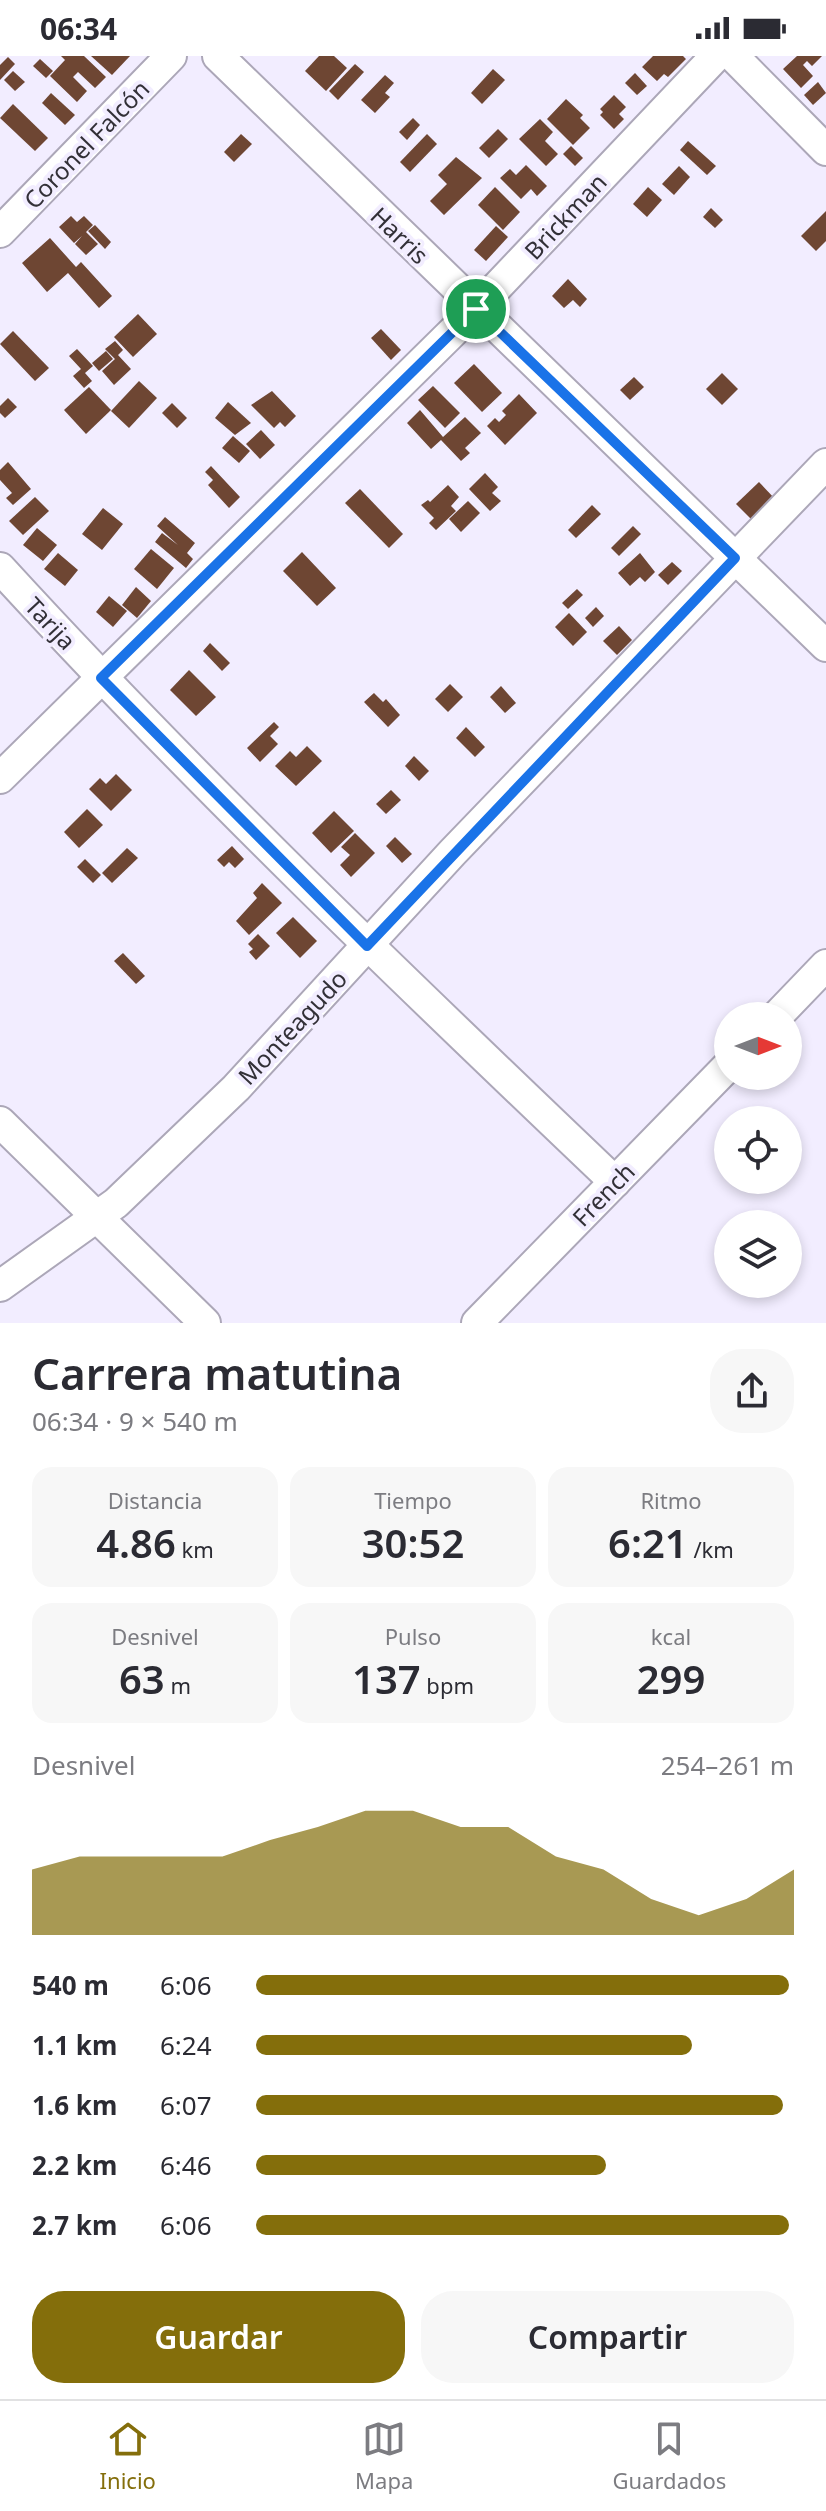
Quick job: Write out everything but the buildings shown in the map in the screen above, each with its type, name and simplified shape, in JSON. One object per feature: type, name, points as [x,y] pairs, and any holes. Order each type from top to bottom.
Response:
[{"type":"street","name":"Coronel Falcón","points":[[0,232],[171,56]]},
{"type":"street","name":"Harris","points":[[218,56],[826,646]]},
{"type":"street","name":"Brickman","points":[[0,778],[476,309],[716,56]]},
{"type":"street","points":[[733,56],[826,150]]},
{"type":"street","name":"Monteagudo","points":[[0,1286],[116,1203],[236,1088],[826,464]]},
{"type":"street","name":"Tarija","points":[[0,568],[101,678],[367,946],[615,1182]]},
{"type":"street","points":[[790,1002],[826,965]]},
{"type":"street","name":"French","points":[[477,1323],[714,1080]]},
{"type":"street","points":[[0,1122],[205,1323]]},
{"type":"route","points":[[476,309],[735,558],[367,946],[101,678],[476,309]]}]
